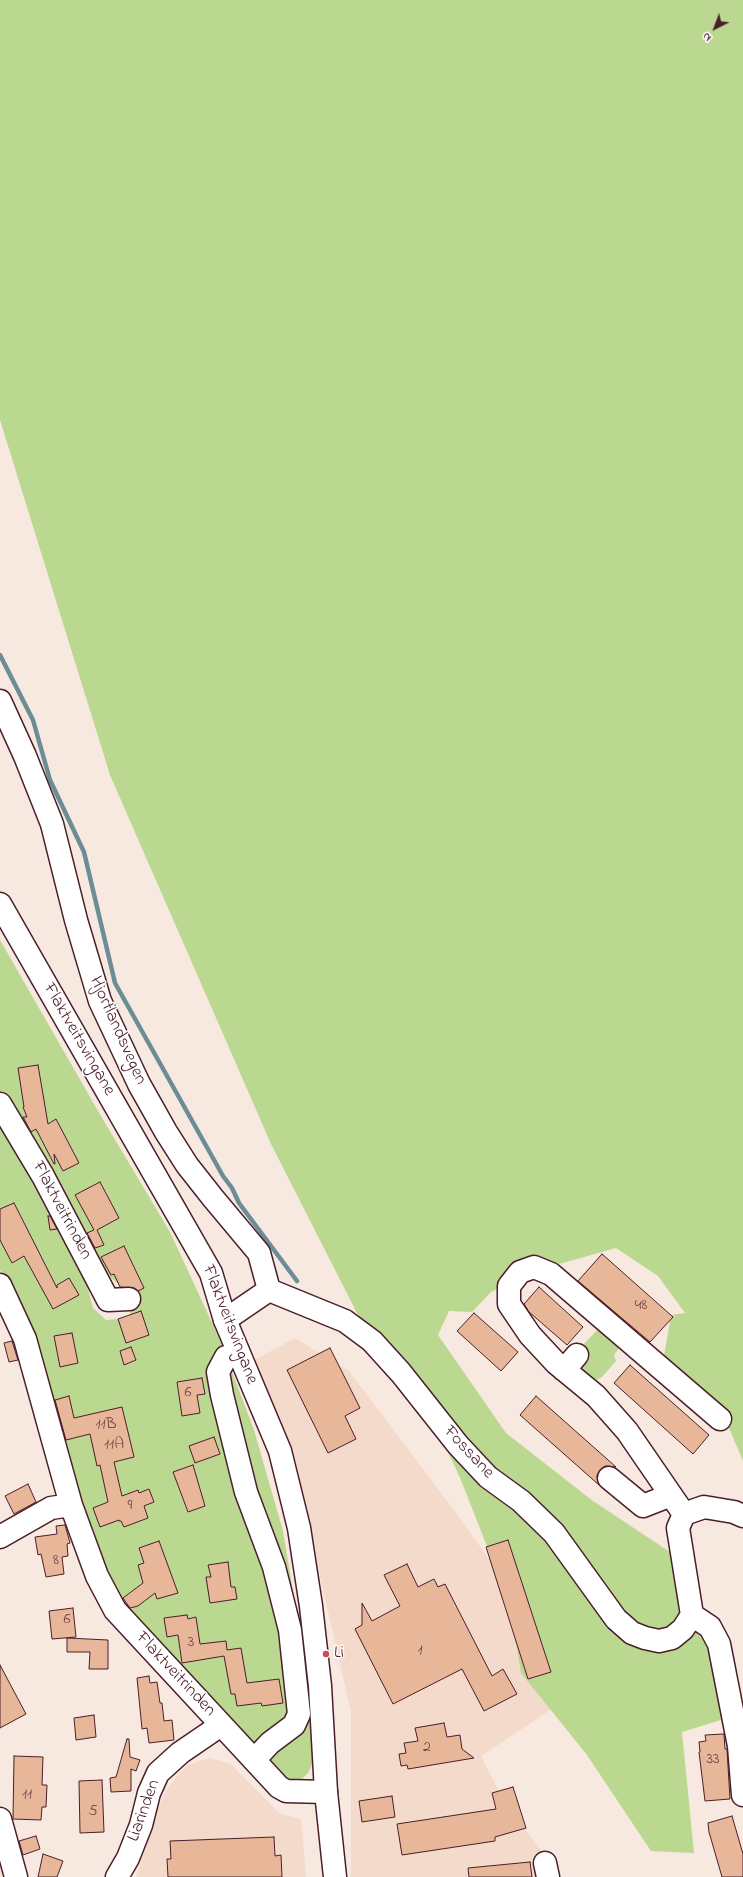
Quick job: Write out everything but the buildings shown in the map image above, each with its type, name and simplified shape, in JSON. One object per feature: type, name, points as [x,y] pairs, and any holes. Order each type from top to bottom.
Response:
[{"type":"street","name":"Hjortlandsvegen","points":[[0,701],[25,756],[52,824],[76,920],[100,1001],[139,1084],[166,1132],[187,1165],[259,1253],[268,1290]]},
{"type":"street","name":"Flaktveitsvingane","points":[[0,904],[211,1273],[225,1320],[280,1451],[299,1528],[320,1686],[326,1792],[335,1877]]},
{"type":"street","name":"Flaktveitrinden","points":[[0,1104],[43,1176],[108,1300],[129,1299]]},
{"type":"street","points":[[684,1514],[627,1431],[596,1396],[571,1362],[530,1335],[509,1304],[509,1286],[520,1272],[534,1267],[551,1274],[720,1419]]},
{"type":"street","name":"Flaktveitrinden","points":[[0,1285],[25,1339],[71,1505],[97,1576],[115,1610],[221,1725],[255,1759],[271,1779],[286,1791],[326,1792]]},
{"type":"street","points":[[225,1320],[268,1290]]},
{"type":"street","name":"Fossane","points":[[268,1290],[344,1321],[372,1341],[401,1373],[458,1445],[488,1477],[521,1501],[554,1533],[616,1619],[632,1633],[659,1641],[672,1638],[683,1629],[692,1615]]},
{"type":"street","name":"Flaktveitsvingane","points":[[226,1357],[218,1372],[222,1395],[246,1492],[274,1567],[290,1630],[299,1714],[294,1725],[270,1743],[255,1759]]},
{"type":"street","points":[[609,1478],[643,1506],[671,1495]]},
{"type":"street","points":[[0,1537],[51,1508],[71,1505]]},
{"type":"street","points":[[684,1514],[704,1508],[734,1512],[743,1516]]},
{"type":"street","points":[[684,1514],[678,1528],[692,1615],[710,1627],[719,1644],[739,1746],[743,1795]]},
{"type":"street","name":"Liarinden","points":[[117,1877],[128,1858],[141,1825],[149,1794],[158,1773],[180,1753],[221,1725]]},
{"type":"street","points":[[0,1819],[16,1877]]},
{"type":"shaded area","points":[[295,1338],[349,1371],[457,1514],[527,1613],[555,1707],[481,1756],[501,1795],[560,1877],[351,1877],[351,1712],[300,1489],[254,1360]]},
{"type":"shaded area","points":[[210,1758],[231,1764],[280,1814],[301,1819],[306,1877],[136,1877],[158,1808],[168,1787],[187,1765]]},
{"type":"green space","points":[[0,0],[743,0],[743,1461],[726,1421],[663,1362],[671,1315],[685,1313],[658,1276],[616,1248],[538,1270],[491,1292],[472,1312],[449,1311],[438,1335],[506,1433],[593,1501],[670,1552],[685,1613],[718,1635],[734,1716],[682,1732],[694,1853],[651,1851],[587,1755],[521,1673],[510,1605],[461,1480],[413,1385],[360,1319],[271,1144],[110,775],[0,420]]},
{"type":"green space","points":[[0,940],[98,1111],[170,1232],[220,1340],[254,1430],[283,1531],[297,1615],[307,1690],[313,1763],[308,1773],[299,1782],[281,1782],[161,1653],[111,1589],[89,1528],[29,1321],[0,1270],[0,1113],[78,1251],[93,1308],[106,1320],[129,1318],[134,1297],[94,1264],[0,1095]]},
{"type":"green space","points":[[603,1324],[623,1343],[614,1355],[616,1361],[602,1377],[593,1382],[579,1370],[580,1348]]},
{"type":"waterway","points":[[0,655],[33,720],[50,780],[84,852],[115,983],[223,1176],[232,1188],[239,1203],[297,1281]]},
{"type":"place","name":"Li","points":[[326,1654]]}]
